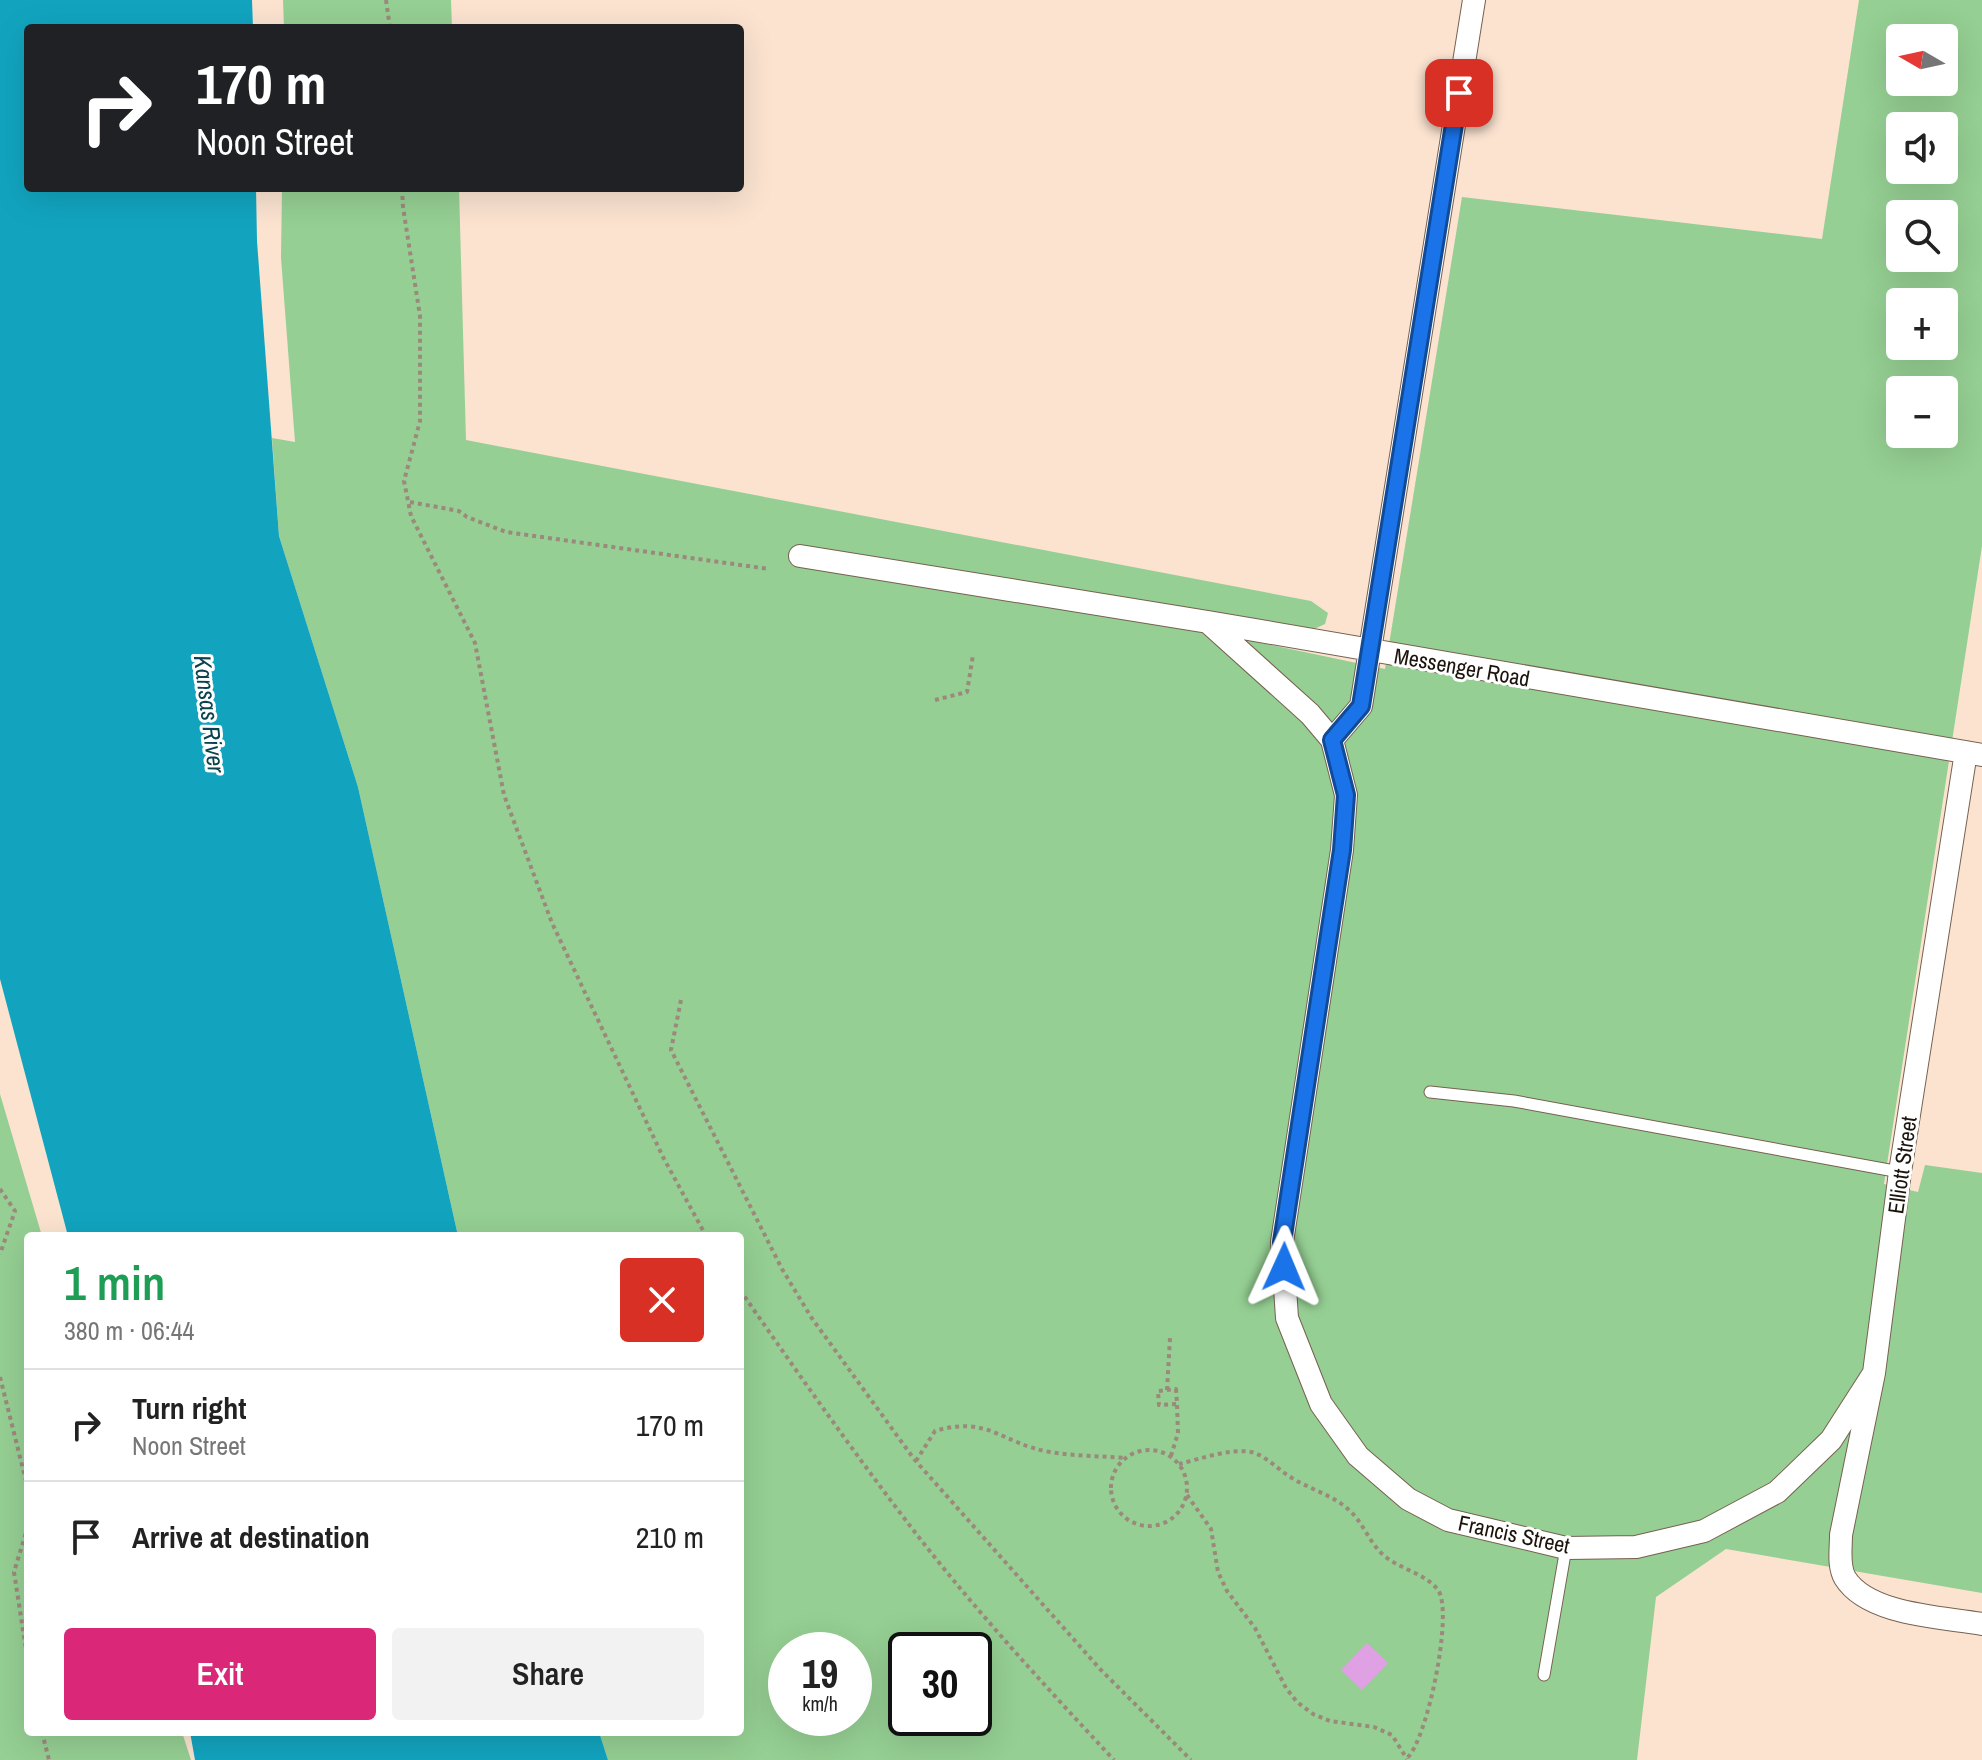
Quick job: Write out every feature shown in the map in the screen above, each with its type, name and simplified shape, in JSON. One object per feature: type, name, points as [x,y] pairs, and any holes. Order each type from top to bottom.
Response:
[{"type":"street","points":[[1208,622],[1310,714],[1332,740],[1361,706],[1474,0]]},
{"type":"street","name":"Messenger Road","points":[[800,556],[1208,622],[1974,754]]},
{"type":"street","name":"Francis Street","points":[[1332,740],[1346,795],[1342,850],[1282,1242],[1287,1318],[1321,1404],[1358,1456],[1399,1492],[1448,1520],[1566,1548],[1636,1547],[1704,1531],[1777,1492],[1831,1440],[1874,1373]]},
{"type":"street","name":"Elliott Street","points":[[1974,754],[1900,1172],[1874,1373],[1841,1535],[1840,1560],[1844,1576],[1860,1596],[1881,1606],[1982,1624]]},
{"type":"lane","points":[[1430,1092],[1514,1101],[1900,1172]]},
{"type":"lane","points":[[1544,1675],[1566,1548]]},
{"type":"path","points":[[386,0],[389,24]]},
{"type":"path","points":[[403,192],[420,316],[420,421],[404,481],[411,516],[475,643],[504,795],[552,923],[663,1157],[704,1232]]},
{"type":"path","points":[[410,502],[459,511],[506,532],[769,569]]},
{"type":"path","points":[[935,700],[967,692],[973,655]]},
{"type":"path","points":[[681,1000],[671,1050],[782,1269],[811,1317],[916,1461],[1100,1669],[1191,1760]]},
{"type":"path","points":[[0,1189],[15,1211],[0,1254]]},
{"type":"path","points":[[744,1296],[825,1412],[916,1533],[1042,1682],[1114,1760]]},
{"type":"path","points":[[1167,1390],[1170,1338]]},
{"type":"path","points":[[0,1377],[24,1473]]},
{"type":"path","points":[[1171,1456],[1178,1433],[1177,1404],[1176,1389],[1158,1391],[1159,1405],[1177,1404]]},
{"type":"path","points":[[916,1461],[935,1431],[973,1425],[993,1429],[1047,1451],[1125,1458],[1143,1450],[1153,1450],[1171,1456],[1185,1473],[1187,1495],[1183,1505],[1168,1521],[1147,1526],[1127,1519],[1119,1511],[1112,1493],[1114,1474],[1125,1458]]},
{"type":"path","points":[[1179,1464],[1249,1452],[1266,1459],[1293,1479],[1326,1493],[1354,1515],[1374,1545],[1388,1559],[1431,1583],[1440,1592],[1445,1607],[1435,1675],[1421,1735],[1415,1751],[1407,1759],[1392,1735],[1374,1727],[1330,1721],[1313,1714],[1297,1702],[1286,1688],[1255,1628],[1227,1591],[1218,1572],[1211,1529],[1187,1495]]},
{"type":"path","points":[[24,1539],[14,1572],[24,1636]]},
{"type":"path","points":[[43,1736],[49,1760]]},
{"type":"green space","points":[[283,0],[451,0],[452,24],[284,24]]},
{"type":"green space","points":[[1859,0],[1982,0],[1982,546],[1884,1184],[1918,1192],[1925,1165],[1982,1173],[1982,1593],[1726,1549],[1656,1597],[1637,1760],[608,1760],[600,1736],[744,1736],[744,1232],[457,1232],[358,787],[279,536],[272,438],[295,442],[281,258],[282,192],[459,192],[466,440],[1311,601],[1328,613],[1325,624],[1312,630],[853,557],[1385,669],[1462,197],[1822,239]]},
{"type":"green space","points":[[0,1094],[41,1232],[24,1232],[24,1736],[183,1736],[191,1760],[0,1760]]},
{"type":"water","name":"Kansas River","points":[[0,0],[252,0],[253,24],[24,24],[24,192],[256,192],[279,536],[358,787],[457,1232],[67,1232],[0,979]]},
{"type":"water","points":[[191,1736],[600,1736],[608,1760],[195,1760]]},
{"type":"building","points":[[1367,1643],[1388,1663],[1362,1690],[1341,1670]]},
{"type":"route","points":[[1284,1267],[1282,1242],[1342,850],[1346,795],[1332,740],[1361,706],[1459,93]]}]
